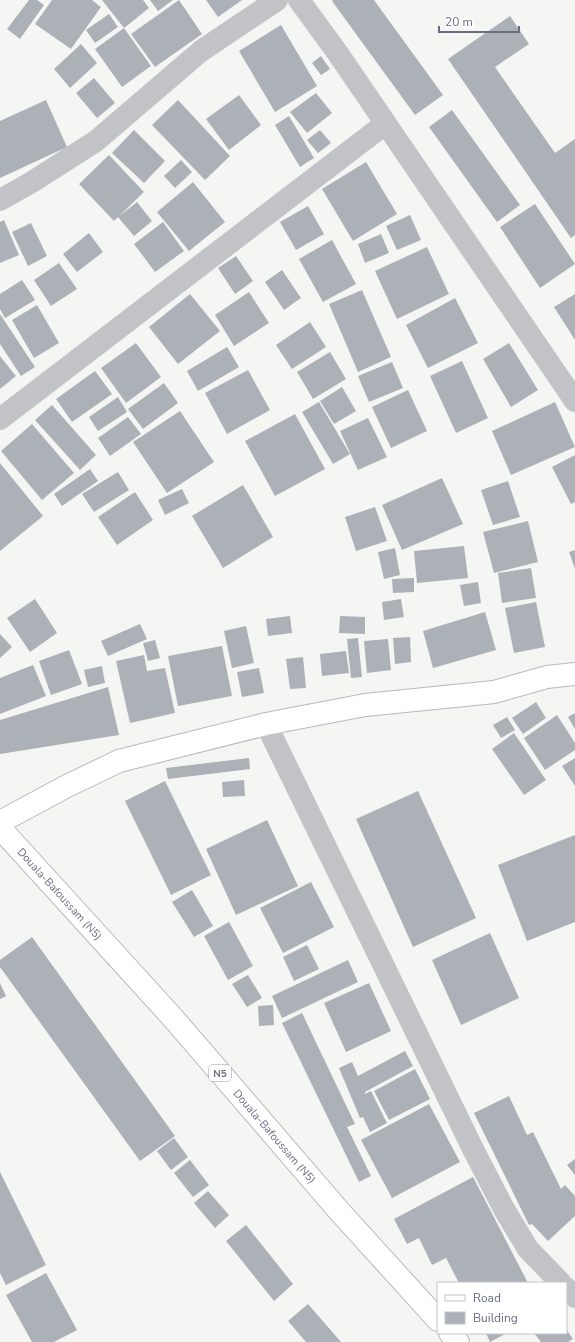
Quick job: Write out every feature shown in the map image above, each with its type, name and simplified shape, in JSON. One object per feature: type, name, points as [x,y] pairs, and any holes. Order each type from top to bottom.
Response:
[{"type":"main road","points":[[0,822],[67,786],[118,761],[266,724],[365,706],[494,692],[547,677],[575,674]]},
{"type":"main road","name":"Douala-Bafoussam (N5)","points":[[0,828],[173,1018],[340,1212],[437,1319]]},
{"type":"main road","points":[[451,1334],[458,1342]]},
{"type":"street","points":[[0,200],[32,182],[96,141],[201,51],[277,0]]},
{"type":"street","points":[[299,0],[339,55],[575,402]]},
{"type":"street","points":[[0,419],[385,124]]},
{"type":"street","points":[[266,724],[469,1142],[500,1202],[528,1250],[560,1282]]},
{"type":"street","points":[[567,1289],[575,1297]]},
{"type":"building","points":[[29,0],[37,0],[44,5],[20,39],[7,29]]},
{"type":"building","points":[[52,0],[92,0],[101,7],[71,49],[35,24]]},
{"type":"building","points":[[102,0],[143,0],[149,8],[124,28]]},
{"type":"building","points":[[150,0],[173,0],[158,11]]},
{"type":"building","points":[[179,0],[202,34],[155,67],[131,34]]},
{"type":"building","points":[[206,0],[242,0],[218,17]]},
{"type":"building","points":[[374,0],[443,95],[415,115],[332,1]]},
{"type":"building","points":[[109,14],[118,27],[95,43],[86,30]]},
{"type":"building","points":[[510,16],[529,44],[495,67],[555,153],[575,139],[575,235],[571,238],[448,59]]},
{"type":"building","points":[[281,25],[317,86],[275,112],[239,51]]},
{"type":"building","points":[[124,28],[151,66],[122,87],[95,49]]},
{"type":"building","points":[[81,44],[97,63],[70,88],[54,69]]},
{"type":"building","points":[[321,56],[330,69],[321,75],[312,63]]},
{"type":"building","points":[[94,78],[115,103],[97,118],[76,93]]},
{"type":"building","points":[[316,93],[332,113],[307,133],[290,112]]},
{"type":"building","points":[[239,95],[261,125],[229,150],[206,119]]},
{"type":"building","points":[[46,100],[67,147],[0,178],[0,121]]},
{"type":"building","points":[[178,100],[230,156],[205,180],[152,125]]},
{"type":"building","points":[[452,110],[520,205],[497,222],[429,127]]},
{"type":"building","points":[[289,116],[314,158],[300,167],[275,125]]},
{"type":"building","points":[[134,130],[165,161],[144,183],[112,153]]},
{"type":"building","points":[[320,130],[331,143],[318,153],[307,140]]},
{"type":"building","points":[[109,155],[144,192],[114,221],[79,184]]},
{"type":"building","points":[[181,160],[192,172],[175,188],[164,176]]},
{"type":"building","points":[[366,162],[397,214],[353,241],[322,189]]},
{"type":"building","points":[[193,182],[225,222],[189,251],[157,212]]},
{"type":"building","points":[[137,202],[152,221],[134,236],[118,217]]},
{"type":"building","points":[[535,204],[575,264],[540,288],[500,227]]},
{"type":"building","points":[[308,206],[324,234],[296,250],[280,222]]},
{"type":"building","points":[[410,215],[421,240],[397,250],[386,226]]},
{"type":"building","points":[[4,220],[19,255],[0,263],[0,222]]},
{"type":"building","points":[[163,222],[184,251],[155,272],[134,244]]},
{"type":"building","points":[[31,223],[47,256],[28,266],[12,232]]},
{"type":"building","points":[[89,233],[103,252],[77,272],[63,254]]},
{"type":"building","points":[[381,234],[389,253],[365,263],[358,244]]},
{"type":"building","points":[[332,240],[356,284],[323,302],[299,259]]},
{"type":"building","points":[[427,247],[449,294],[397,319],[375,271]]},
{"type":"building","points":[[236,256],[253,281],[235,294],[218,268]]},
{"type":"building","points":[[59,263],[77,289],[51,306],[34,280]]},
{"type":"building","points":[[282,270],[301,298],[284,310],[265,282]]},
{"type":"building","points":[[22,280],[35,300],[5,318],[0,309],[0,294]]},
{"type":"building","points":[[362,290],[391,357],[358,372],[329,304]]},
{"type":"building","points":[[249,292],[269,323],[234,346],[215,315]]},
{"type":"building","points":[[190,294],[220,331],[178,364],[149,327]]},
{"type":"building","points":[[575,294],[575,340],[554,307]]},
{"type":"building","points":[[455,298],[478,343],[428,368],[406,325]]},
{"type":"building","points":[[37,305],[59,343],[34,358],[12,320]]},
{"type":"building","points":[[0,314],[35,367],[21,376],[0,344]]},
{"type":"building","points":[[310,322],[326,347],[292,369],[276,345]]},
{"type":"building","points":[[136,343],[161,377],[126,403],[101,368]]},
{"type":"building","points":[[509,343],[538,390],[511,407],[483,359]]},
{"type":"building","points":[[227,347],[239,367],[198,391],[187,371]]},
{"type":"building","points":[[330,352],[346,379],[313,399],[297,372]]},
{"type":"building","points":[[0,356],[16,376],[0,389]]},
{"type":"building","points":[[462,361],[488,418],[456,433],[430,376]]},
{"type":"building","points":[[392,362],[403,388],[369,402],[358,376]]},
{"type":"building","points":[[248,370],[270,410],[227,434],[205,393]]},
{"type":"building","points":[[95,371],[112,394],[72,422],[56,399]]},
{"type":"building","points":[[164,383],[178,403],[143,429],[128,409]]},
{"type":"building","points":[[342,387],[356,411],[334,424],[320,401]]},
{"type":"building","points":[[408,390],[427,431],[391,448],[372,407]]},
{"type":"building","points":[[118,397],[127,412],[98,431],[89,417]]},
{"type":"building","points":[[319,402],[350,454],[333,464],[302,412]]},
{"type":"building","points":[[555,402],[575,447],[511,475],[492,431]]},
{"type":"building","points":[[52,405],[96,455],[80,470],[35,420]]},
{"type":"building","points":[[180,411],[214,462],[167,493],[133,442]]},
{"type":"building","points":[[295,414],[325,469],[275,496],[245,441]]},
{"type":"building","points":[[128,417],[141,434],[110,456],[98,438]]},
{"type":"building","points":[[368,418],[387,457],[358,470],[340,431]]},
{"type":"building","points":[[32,424],[74,473],[42,500],[1,451]]},
{"type":"building","points":[[575,455],[575,502],[571,504],[552,467]]},
{"type":"building","points":[[0,463],[43,516],[0,551]]},
{"type":"building","points":[[90,469],[98,481],[62,506],[54,494]]},
{"type":"building","points":[[118,472],[129,490],[94,512],[82,494]]},
{"type":"building","points":[[442,478],[463,524],[402,550],[382,505]]},
{"type":"building","points":[[508,481],[520,517],[493,525],[481,490]]},
{"type":"building","points":[[243,485],[273,537],[223,568],[192,516]]},
{"type":"building","points":[[182,489],[189,503],[165,515],[158,500]]},
{"type":"building","points":[[135,492],[153,520],[117,545],[98,517]]},
{"type":"building","points":[[375,507],[387,541],[356,551],[345,517]]},
{"type":"building","points":[[528,521],[538,562],[494,573],[483,532]]},
{"type":"building","points":[[464,546],[468,578],[417,583],[414,551]]},
{"type":"building","points":[[395,548],[400,575],[384,579],[378,552]]},
{"type":"building","points":[[575,550],[575,569],[569,552]]},
{"type":"building","points":[[531,568],[536,598],[502,603],[498,573]]},
{"type":"building","points":[[414,578],[414,592],[393,593],[392,579]]},
{"type":"building","points":[[478,582],[481,603],[464,606],[460,585]]},
{"type":"building","points":[[35,599],[57,633],[30,652],[7,618]]},
{"type":"building","points":[[401,599],[404,617],[384,620],[382,602]]},
{"type":"building","points":[[536,602],[545,647],[514,653],[505,608]]},
{"type":"building","points":[[485,612],[496,650],[433,668],[423,631]]},
{"type":"building","points":[[290,616],[292,633],[268,636],[266,619]]},
{"type":"building","points":[[340,616],[365,617],[365,634],[339,633]]},
{"type":"building","points":[[140,624],[147,639],[108,656],[101,641]]},
{"type":"building","points":[[246,626],[254,663],[232,668],[224,631]]},
{"type":"building","points":[[0,634],[12,647],[0,658]]},
{"type":"building","points":[[410,637],[411,662],[395,664],[393,638]]},
{"type":"building","points":[[358,638],[362,677],[351,678],[347,639]]},
{"type":"building","points":[[388,639],[391,670],[367,673],[364,641]]},
{"type":"building","points":[[155,640],[160,658],[148,661],[143,643]]},
{"type":"building","points":[[222,646],[232,696],[178,706],[168,656]]},
{"type":"building","points":[[69,650],[82,684],[51,695],[39,661]]},
{"type":"building","points":[[346,651],[349,673],[322,676],[320,654]]},
{"type":"building","points":[[144,655],[147,671],[165,668],[175,713],[130,723],[116,661]]},
{"type":"building","points":[[303,657],[306,688],[290,689],[286,659]]},
{"type":"building","points":[[33,665],[46,696],[0,714],[0,678]]},
{"type":"building","points":[[102,666],[105,683],[88,687],[84,670]]},
{"type":"building","points":[[259,668],[264,693],[242,697],[237,672]]},
{"type":"building","points":[[108,687],[119,735],[0,754],[0,720]]},
{"type":"building","points":[[536,702],[546,718],[523,734],[512,718]]},
{"type":"building","points":[[575,713],[575,729],[568,717]]},
{"type":"building","points":[[557,715],[575,743],[575,750],[545,770],[524,738]]},
{"type":"building","points":[[507,717],[515,730],[501,738],[493,725]]},
{"type":"building","points":[[514,733],[546,780],[524,795],[492,749]]},
{"type":"building","points":[[249,758],[250,769],[168,779],[166,768]]},
{"type":"building","points":[[575,758],[575,786],[562,766]]},
{"type":"building","points":[[244,780],[245,796],[223,797],[222,782]]},
{"type":"building","points":[[165,781],[211,875],[171,895],[125,801]]},
{"type":"building","points":[[418,791],[476,918],[413,947],[356,819]]},
{"type":"building","points":[[267,820],[298,886],[236,915],[206,849]]},
{"type":"building","points":[[575,835],[575,922],[527,941],[498,865]]},
{"type":"building","points":[[311,882],[334,927],[283,953],[260,908]]},
{"type":"building","points":[[192,890],[213,926],[194,937],[172,902]]},
{"type":"building","points":[[229,922],[253,966],[228,980],[204,936]]},
{"type":"building","points":[[490,933],[519,998],[461,1025],[432,960]]},
{"type":"building","points":[[32,937],[175,1136],[140,1161],[0,967],[0,960]]},
{"type":"building","points":[[307,945],[319,969],[294,981],[283,957]]},
{"type":"building","points":[[348,960],[358,982],[282,1018],[272,996]]},
{"type":"building","points":[[248,975],[262,998],[247,1007],[232,984]]},
{"type":"building","points":[[0,983],[6,996],[0,999]]},
{"type":"building","points":[[369,983],[391,1031],[346,1052],[324,1003]]},
{"type":"building","points":[[273,1005],[274,1025],[259,1026],[258,1006]]},
{"type":"building","points":[[302,1013],[355,1124],[347,1127],[371,1176],[359,1182],[282,1023]]},
{"type":"building","points":[[405,1051],[413,1066],[365,1092],[365,1094],[371,1091],[387,1123],[370,1132],[363,1117],[360,1118],[339,1068],[352,1062],[358,1076]]},
{"type":"building","points":[[415,1069],[430,1099],[389,1120],[374,1091]]},
{"type":"building","points":[[509,1096],[527,1135],[533,1132],[561,1189],[565,1185],[575,1196],[575,1216],[548,1241],[532,1224],[529,1225],[474,1113]]},
{"type":"building","points":[[429,1104],[460,1162],[392,1198],[361,1140]]},
{"type":"building","points":[[174,1138],[188,1157],[171,1170],[157,1151]]},
{"type":"building","points":[[575,1159],[575,1175],[567,1165]]},
{"type":"building","points":[[190,1160],[209,1185],[193,1197],[174,1173]]},
{"type":"building","points":[[0,1172],[46,1265],[6,1285],[0,1273]]},
{"type":"building","points":[[473,1177],[527,1282],[458,1282],[446,1258],[432,1265],[419,1238],[407,1244],[394,1219]]},
{"type":"building","points":[[208,1191],[229,1215],[215,1228],[194,1203]]},
{"type":"building","points":[[246,1225],[293,1284],[274,1301],[226,1241]]},
{"type":"building","points":[[46,1273],[77,1330],[54,1342],[32,1342],[6,1295]]},
{"type":"building","points":[[308,1304],[341,1342],[306,1342],[288,1321]]},
{"type":"building","points":[[567,1330],[573,1339],[568,1342],[541,1342],[535,1334],[567,1334]]},
{"type":"building","points":[[486,1334],[505,1334],[490,1342]]}]
